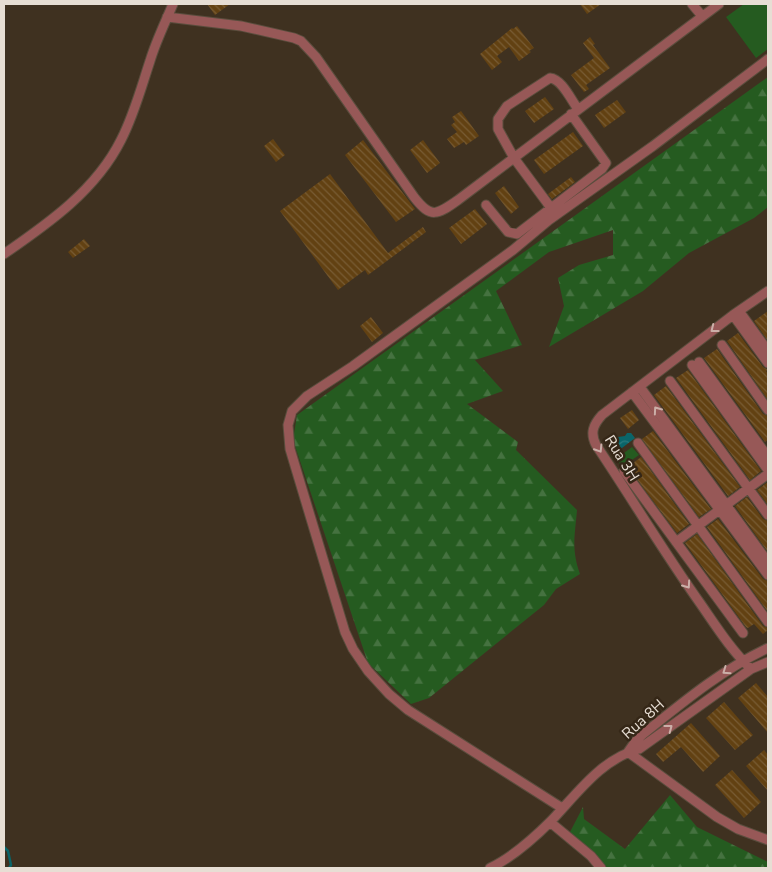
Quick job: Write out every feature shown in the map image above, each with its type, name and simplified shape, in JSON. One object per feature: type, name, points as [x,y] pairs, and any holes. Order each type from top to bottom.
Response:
[{"type":"street","points":[[4,254],[65,209],[81,194],[108,161],[120,142],[133,114],[150,59],[173,4]]},
{"type":"street","points":[[692,4],[702,16]]},
{"type":"street","points":[[168,17],[268,31],[301,41],[316,57],[414,197],[422,207],[429,212],[435,213],[449,206],[514,158],[718,4]]},
{"type":"street","points":[[562,808],[419,718],[389,694],[364,666],[345,632],[296,472],[288,440],[289,418],[295,407],[307,396],[353,366],[506,255],[549,220],[653,146],[768,58]]},
{"type":"street","points":[[486,205],[508,232],[517,234],[551,208],[602,169],[606,162],[574,112],[558,81],[553,78],[550,78],[507,106],[498,119],[498,129],[514,158],[551,208]]},
{"type":"street","name":"Rua 3H","points":[[742,660],[664,552],[593,438],[592,431],[602,415],[736,313],[768,291]]},
{"type":"street","points":[[736,313],[768,351]]},
{"type":"street","points":[[736,313],[768,362]]},
{"type":"street","points":[[722,346],[768,410]]},
{"type":"street","points":[[767,452],[695,363],[768,470]]},
{"type":"street","points":[[670,381],[768,515]]},
{"type":"street","points":[[636,389],[723,507],[768,562]]},
{"type":"street","points":[[638,443],[768,622]]},
{"type":"street","points":[[624,471],[742,633]]},
{"type":"street","points":[[676,542],[768,474]]},
{"type":"street","points":[[723,507],[768,575]]},
{"type":"street","name":"Rua 8H","points":[[628,752],[642,735],[692,695],[742,660],[768,648]]},
{"type":"street","points":[[742,660],[752,669]]},
{"type":"street","name":"Rua 8H","points":[[628,752],[639,749],[752,669],[768,662]]},
{"type":"street","points":[[490,868],[504,862],[516,853],[550,822],[601,770],[628,752],[716,817],[738,829],[768,840]]},
{"type":"street","points":[[550,822],[591,856],[601,868]]},
{"type":"green space","points":[[744,4],[768,4],[768,49],[756,58],[726,17]]},
{"type":"green space","points":[[768,77],[768,207],[754,218],[689,253],[643,291],[549,347],[564,306],[558,278],[579,265],[613,255],[613,230],[549,252],[496,291],[522,345],[475,360],[503,391],[467,404],[518,442],[516,450],[577,510],[575,557],[580,574],[556,589],[544,605],[429,698],[411,704],[368,663],[293,440],[297,415]]},
{"type":"green space","points":[[632,447],[639,455],[622,467],[616,459]]},
{"type":"green space","points":[[670,795],[697,827],[768,862],[768,868],[607,868],[570,832],[583,807],[584,819],[625,849]]},
{"type":"water","points":[[627,433],[631,433],[635,438],[618,451],[614,446],[615,440],[618,437],[625,436]]},
{"type":"building","points":[[207,4],[230,4],[215,15]]},
{"type":"building","points":[[580,4],[601,4],[587,14]]},
{"type":"building","points":[[517,26],[534,48],[519,61],[509,47],[497,56],[502,62],[492,70],[480,54]]},
{"type":"building","points":[[590,37],[595,44],[593,45],[610,68],[586,85],[589,89],[584,92],[571,75],[594,58],[583,43]]},
{"type":"building","points":[[545,97],[554,109],[534,123],[525,111]]},
{"type":"building","points":[[617,100],[626,112],[604,128],[595,115]]},
{"type":"building","points":[[461,111],[479,136],[466,145],[464,142],[454,148],[447,139],[457,132],[451,125],[455,122],[452,117]]},
{"type":"building","points":[[573,132],[583,146],[544,174],[534,160]]},
{"type":"building","points":[[273,139],[285,155],[276,162],[264,146]]},
{"type":"building","points":[[363,140],[415,209],[396,222],[345,155]]},
{"type":"building","points":[[423,140],[440,163],[427,173],[410,150]]},
{"type":"building","points":[[330,174],[388,253],[423,227],[426,232],[368,275],[365,270],[338,290],[280,211]]},
{"type":"building","points":[[571,177],[575,182],[552,199],[548,194]]},
{"type":"building","points":[[504,186],[519,207],[511,214],[495,193]]},
{"type":"building","points":[[475,209],[487,224],[461,244],[449,228]]},
{"type":"building","points":[[84,239],[90,246],[73,258],[68,252]]},
{"type":"building","points":[[768,311],[768,341],[754,321]]},
{"type":"building","points":[[371,317],[383,333],[372,342],[360,326]]},
{"type":"building","points":[[738,333],[763,367],[768,370],[766,371],[768,374],[768,400],[727,341]]},
{"type":"building","points":[[717,349],[763,414],[768,416],[768,440],[765,442],[704,358]]},
{"type":"building","points":[[688,370],[761,471],[750,480],[676,378]]},
{"type":"building","points":[[666,386],[740,487],[728,496],[654,395]]},
{"type":"building","points":[[632,410],[639,420],[628,429],[620,418]]},
{"type":"building","points":[[653,431],[711,509],[699,517],[642,439]]},
{"type":"building","points":[[641,457],[689,524],[677,533],[628,467]]},
{"type":"building","points":[[768,482],[768,505],[757,490]]},
{"type":"building","points":[[747,497],[763,519],[768,521],[768,552],[735,506]]},
{"type":"building","points":[[718,519],[763,579],[768,581],[768,612],[707,527]]},
{"type":"building","points":[[697,534],[763,626],[768,628],[763,634],[754,624],[748,628],[746,627],[685,543]]},
{"type":"building","points":[[756,683],[768,697],[768,733],[738,698]]},
{"type":"building","points":[[724,702],[753,735],[735,750],[706,718]]},
{"type":"building","points":[[691,723],[720,756],[703,772],[681,747],[663,762],[656,754]]},
{"type":"building","points":[[764,750],[768,755],[768,791],[746,766]]},
{"type":"building","points":[[732,770],[761,802],[744,818],[715,785]]},
{"type":"waterway","points":[[4,847],[8,851],[11,865],[9,868]]}]
